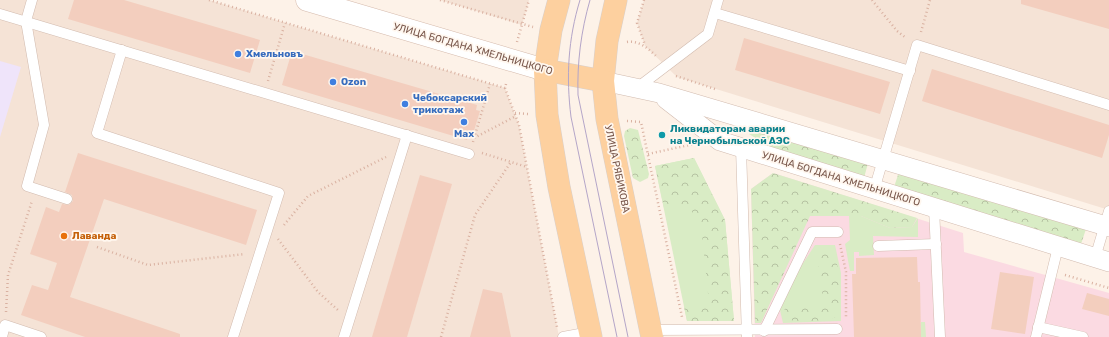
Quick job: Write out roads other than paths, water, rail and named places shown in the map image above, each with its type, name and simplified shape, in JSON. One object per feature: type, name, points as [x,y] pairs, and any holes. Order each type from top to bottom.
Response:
[{"type":"main road","points":[[559,0],[550,30],[545,96],[549,130],[559,187],[591,334]]},
{"type":"main road","name":"УЛИЦА РЯБИКОВА","points":[[616,0],[607,41],[603,80],[608,127],[652,334]]},
{"type":"main road","name":"УЛИЦА БОГДАНА ХМЕЛЬНИЦКОГО","points":[[546,70],[603,80]]},
{"type":"street","name":"УЛИЦА БОГДАНА ХМЕЛЬНИЦКОГО","points":[[307,0],[546,70]]},
{"type":"street","name":"УЛИЦА БОГДАНА ХМЕЛЬНИЦКОГО","points":[[603,80],[659,93],[716,139],[874,190],[1102,260]]},
{"type":"street","points":[[659,93],[883,160],[1107,222]]},
{"type":"lane","points":[[32,0],[26,21],[44,125],[27,186],[66,199]]},
{"type":"lane","points":[[637,88],[708,34],[718,0]]},
{"type":"lane","points":[[715,13],[910,71]]},
{"type":"lane","points":[[0,14],[407,135],[470,151]]},
{"type":"lane","points":[[874,190],[917,45],[1109,105]]},
{"type":"lane","points":[[122,50],[96,133],[280,194],[234,337]]},
{"type":"lane","points":[[344,337],[407,135]]},
{"type":"lane","points":[[741,148],[747,334]]},
{"type":"lane","points":[[934,208],[940,337]]},
{"type":"lane","points":[[1102,260],[1107,222]]},
{"type":"lane","points":[[764,331],[812,232],[838,232]]},
{"type":"lane","points":[[878,246],[936,244]]},
{"type":"lane","points":[[1036,337],[1058,247]]},
{"type":"lane","points":[[2,337],[5,325],[41,337]]},
{"type":"lane","points":[[1038,327],[1083,337]]},
{"type":"lane","points":[[652,334],[685,330],[747,334],[764,331],[837,329]]},
{"type":"lane","points":[[564,337],[591,334]]},
{"type":"tram line","points":[[580,0],[573,29],[569,58],[569,102],[617,337]]},
{"type":"tram line","points":[[590,0],[580,47],[578,95],[628,337]]},
{"type":"place","name":"Хмельновъ","points":[[238,54]]},
{"type":"place","name":"Ozon","points":[[333,82]]},
{"type":"place","name":"Чебоксарский трикотаж","points":[[405,104]]},
{"type":"place","name":"Max","points":[[464,122]]},
{"type":"place","name":"Ликвидаторам аварии на Чернобыльской АЭС","points":[[662,135]]},
{"type":"place","name":"Лаванда","points":[[64,236]]}]
